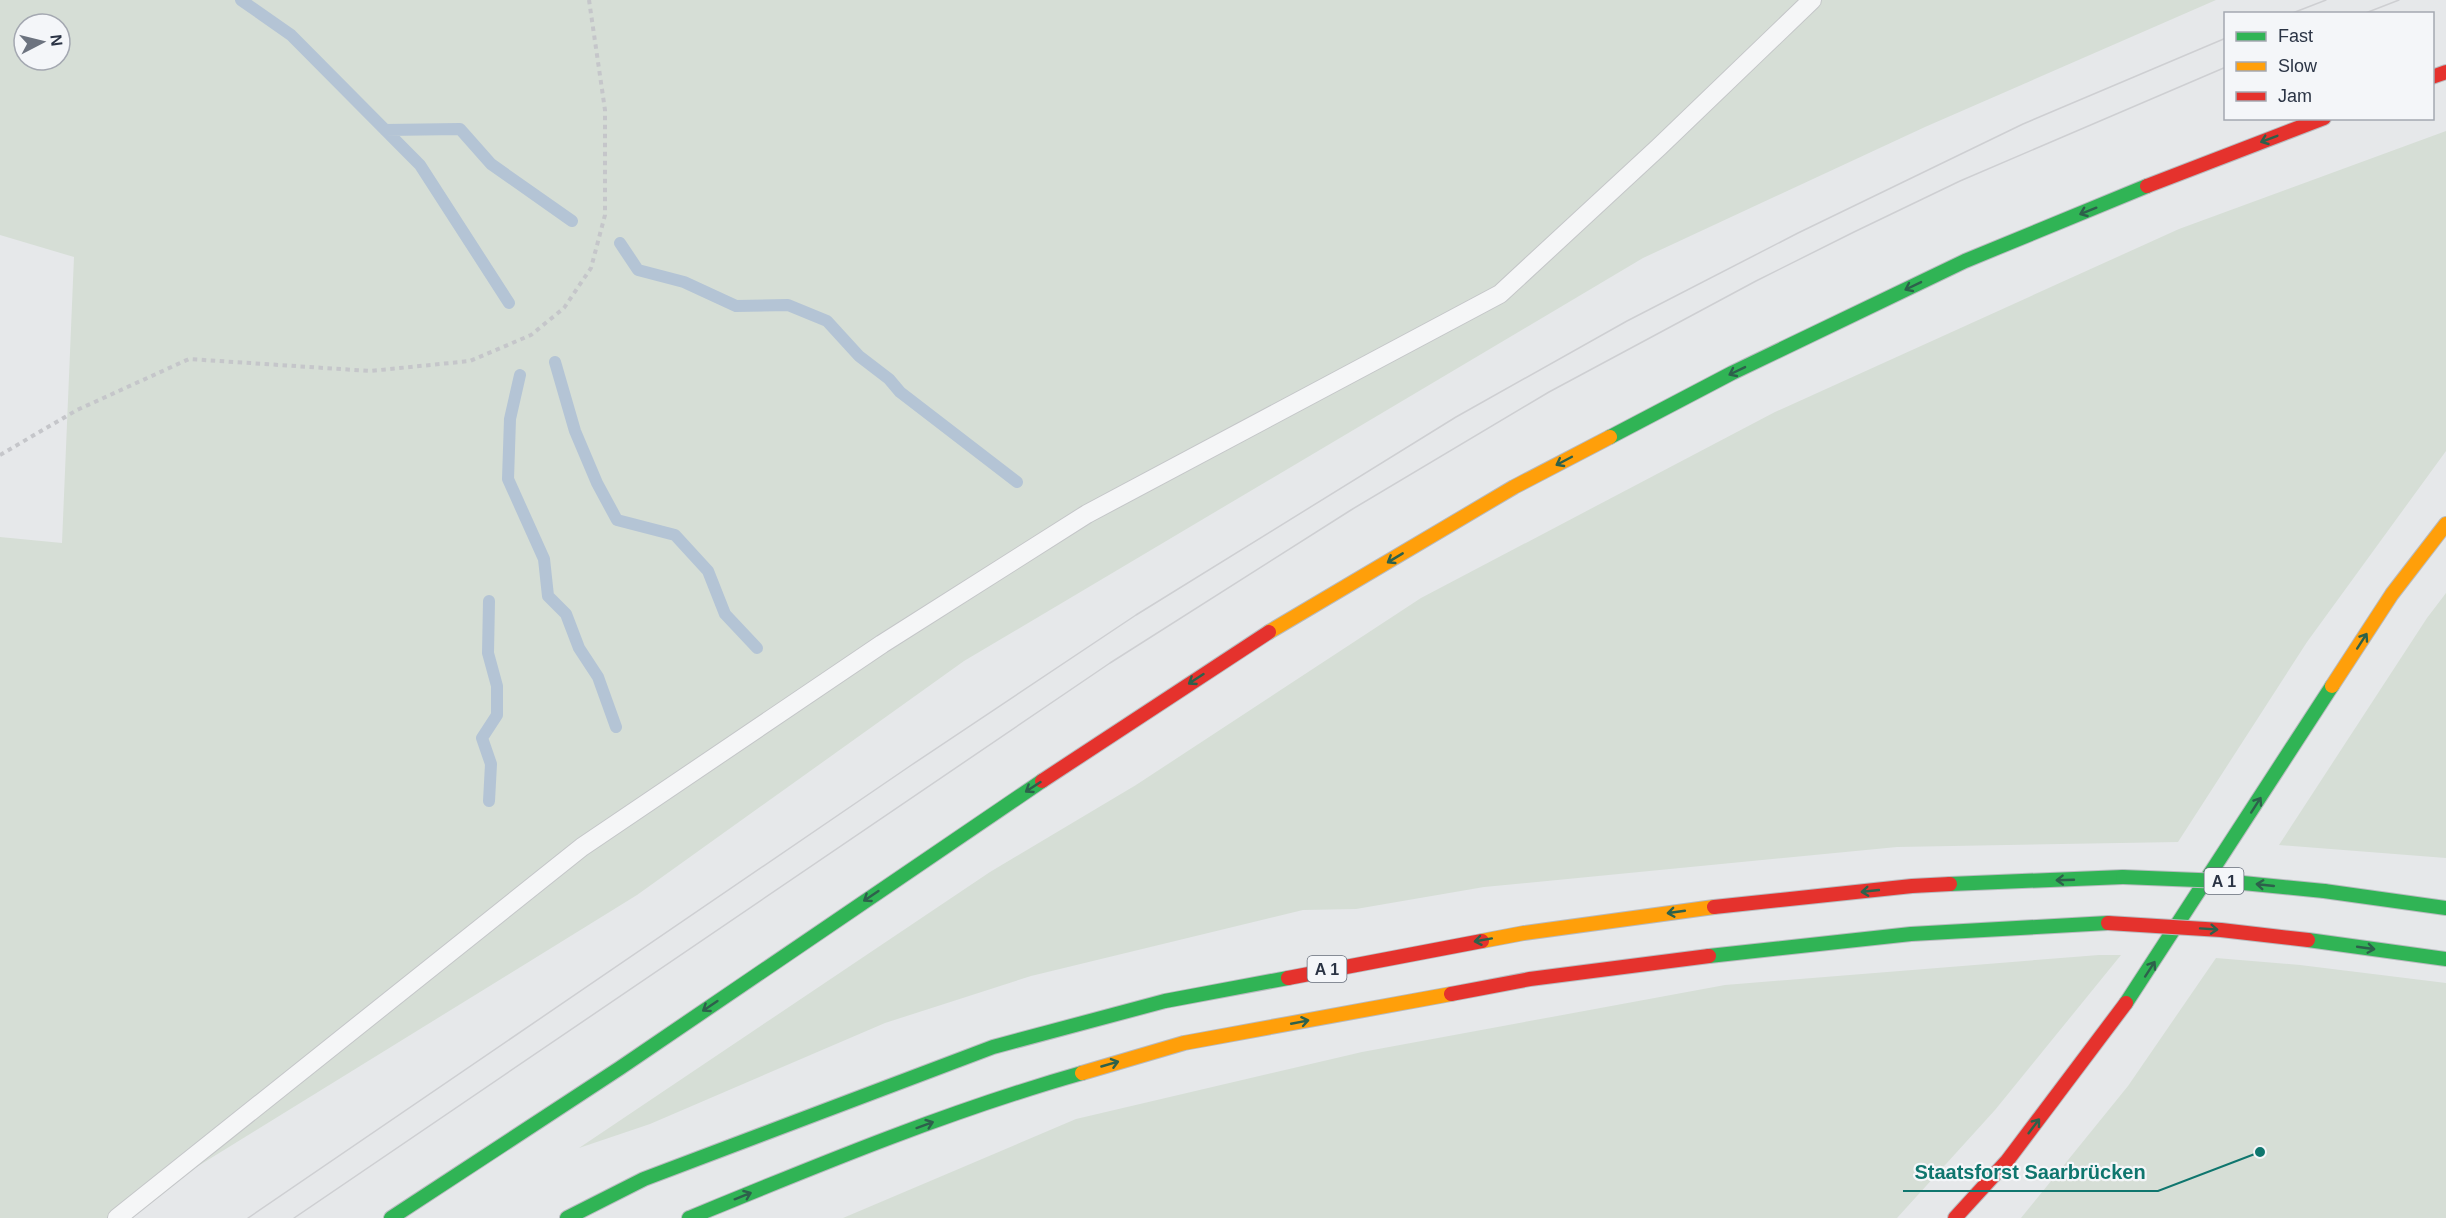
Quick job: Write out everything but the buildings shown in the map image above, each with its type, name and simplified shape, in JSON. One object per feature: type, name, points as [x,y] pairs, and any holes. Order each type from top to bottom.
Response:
[{"type":"highway","points":[[391,1218],[620,1068],[969,829],[1244,647],[1514,487],[1732,373],[1965,261],[2176,174],[2319,120]]},
{"type":"highway","points":[[1955,1218],[2007,1161],[2139,985],[2392,594],[2446,524]]},
{"type":"highway","name":"A 1","points":[[567,1218],[644,1179],[993,1047],[1165,1001],[1524,933],[1691,910],[1912,886],[2123,878],[2223,881],[2324,891],[2446,908]]},
{"type":"highway","points":[[689,1218],[850,1152],[1032,1087],[1184,1043],[1542,977],[1911,934],[2108,923],[2222,930],[2446,959]]},
{"type":"lane","points":[[117,1218],[582,847],[882,644],[1087,514],[1500,294],[1659,147],[1812,0]]},
{"type":"path","points":[[0,455],[77,410],[189,359],[370,371],[470,361],[531,335],[564,308],[591,268],[604,215],[605,110],[589,0]]},
{"type":"shaded area","points":[[0,0],[2216,0],[1925,127],[1643,258],[964,661],[637,895],[114,1218],[0,1218],[0,537],[62,543],[74,257],[0,235]]},
{"type":"shaded area","points":[[2446,131],[2446,451],[2307,642],[2178,842],[1897,847],[1484,887],[1356,909],[1303,910],[1031,976],[885,1023],[650,1124],[579,1148],[990,872],[1136,785],[1421,598],[1775,412],[2179,229]]},
{"type":"shaded area","points":[[2446,593],[2446,858],[2279,845],[2427,618]]},
{"type":"shaded area","points":[[2121,955],[1995,1110],[1897,1218],[843,1218],[1076,1119],[1362,1052],[1725,985]]},
{"type":"shaded area","points":[[2216,958],[2300,965],[2446,983],[2446,1218],[2021,1218],[2128,1086]]},
{"type":"waterway","points":[[241,0],[291,35],[420,165],[509,303]]},
{"type":"waterway","points":[[385,130],[460,129],[491,164],[572,221]]},
{"type":"waterway","points":[[620,243],[638,270],[684,282],[736,306],[788,305],[827,321],[859,356],[889,379],[900,392],[1017,482]]},
{"type":"waterway","points":[[555,362],[575,431],[597,483],[617,520],[675,535],[708,571],[725,614],[757,648]]},
{"type":"waterway","points":[[520,375],[510,419],[508,479],[544,559],[548,596],[566,614],[579,648],[598,677],[616,727]]},
{"type":"waterway","points":[[489,601],[488,653],[497,686],[497,715],[482,738],[491,764],[489,801]]},
{"type":"tram line","points":[[2295,12],[2326,0]]},
{"type":"tram line","points":[[2368,12],[2399,0]]},
{"type":"tram line","points":[[248,1218],[910,766],[1136,615],[1456,417],[1627,321],[1798,233],[2023,124],[2224,39]]},
{"type":"tram line","points":[[294,1218],[1110,663],[1351,510],[1549,392],[1756,281],[1960,181],[2224,68]]},
{"type":"traffic: fast","points":[[1610,437],[1732,373],[1965,261],[2147,186]]},
{"type":"traffic: fast","points":[[2126,1003],[2332,686]]},
{"type":"traffic: fast","points":[[391,1218],[620,1068],[1042,781]]},
{"type":"traffic: fast","points":[[1950,884],[2123,877]]},
{"type":"traffic: fast","points":[[2123,877],[2223,881],[2324,891]]},
{"type":"traffic: fast","points":[[2324,891],[2446,908]]},
{"type":"traffic: fast","points":[[1709,956],[1911,934],[2108,923]]},
{"type":"traffic: fast","points":[[2308,940],[2446,959]]},
{"type":"traffic: fast","points":[[567,1218],[644,1179],[993,1047],[1165,1001],[1288,978]]},
{"type":"traffic: fast","points":[[689,1218],[933,1122],[1082,1073]]},
{"type":"traffic: slow","points":[[1269,632],[1514,487],[1610,437]]},
{"type":"traffic: slow","points":[[2332,686],[2392,594],[2446,524]]},
{"type":"traffic: slow","points":[[1482,941],[1524,933],[1714,907]]},
{"type":"traffic: slow","points":[[1082,1073],[1184,1043],[1451,994]]},
{"type":"traffic: jam","points":[[2434,76],[2446,72]]},
{"type":"traffic: jam","points":[[2147,186],[2319,120]]},
{"type":"traffic: jam","points":[[1042,781],[1269,632]]},
{"type":"traffic: jam","points":[[1714,907],[1950,884]]},
{"type":"traffic: jam","points":[[2108,923],[2221,930],[2308,940]]},
{"type":"traffic: jam","points":[[1288,978],[1482,941]]},
{"type":"traffic: jam","points":[[1451,994],[1530,979],[1709,956]]},
{"type":"traffic: jam","points":[[1955,1218],[2007,1161],[2126,1003]]},
{"type":"place","name":"Staatsforst Saarbrücken","points":[[2260,1152]]}]
